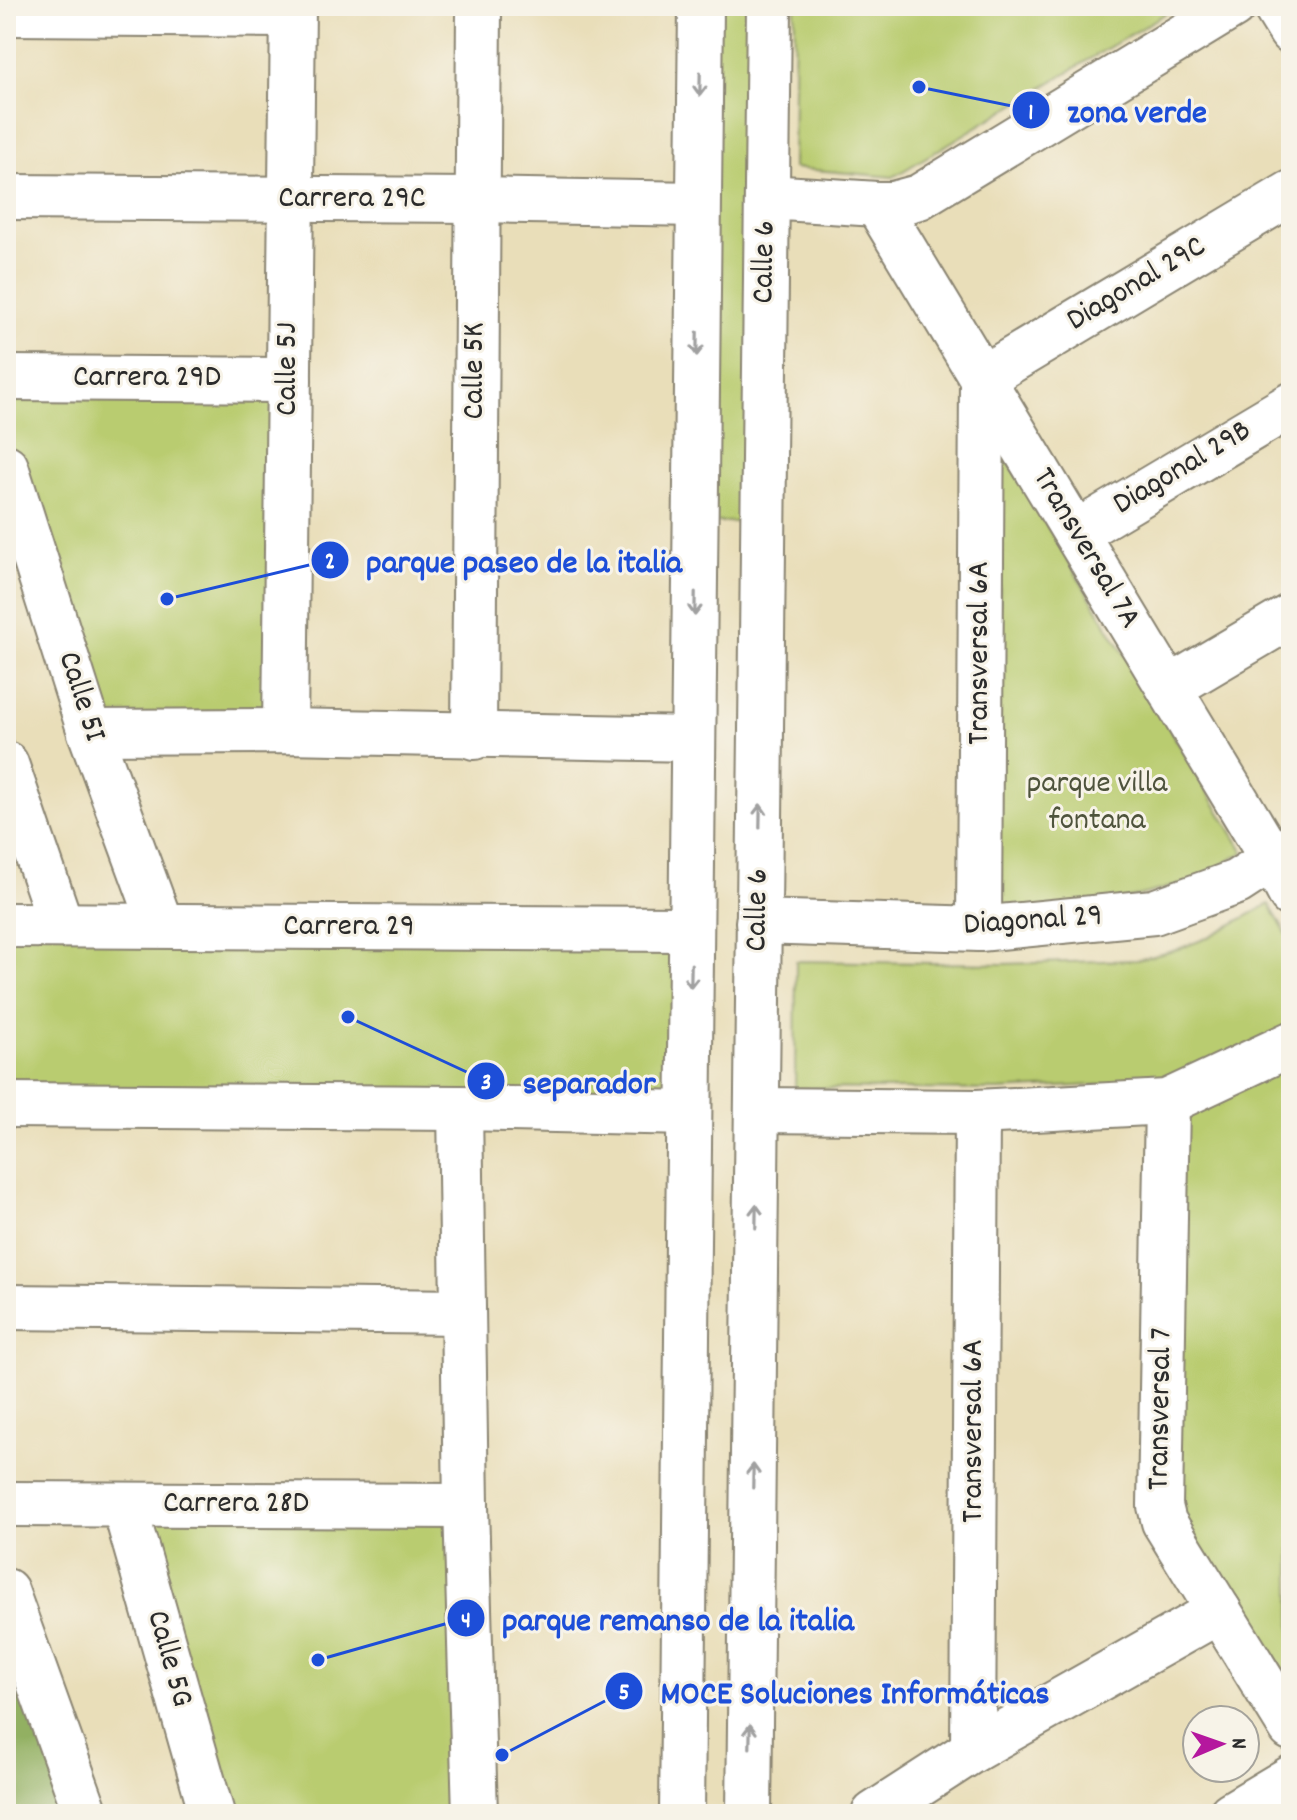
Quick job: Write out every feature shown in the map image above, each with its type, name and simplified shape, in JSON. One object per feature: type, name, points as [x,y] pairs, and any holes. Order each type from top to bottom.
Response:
[{"type":"street","name":"Calle 5K","points":[[474,737],[479,6]]},
{"type":"street","points":[[682,1814],[701,6]]},
{"type":"street","name":"Calle 6","points":[[749,1814],[769,6]]},
{"type":"street","points":[[767,197],[877,204],[893,204],[919,197],[1233,6]]},
{"type":"street","points":[[1275,6],[1291,32]]},
{"type":"street","points":[[6,13],[292,10]]},
{"type":"street","name":"Calle 5J","points":[[285,731],[292,10]]},
{"type":"street","name":"Diagonal 29C","points":[[982,378],[1291,193]]},
{"type":"street","name":"Carrera 29C","points":[[6,197],[698,204]]},
{"type":"street","name":"Transversal 7A","points":[[877,204],[1169,688],[1285,867]]},
{"type":"street","name":"Carrera 29D","points":[[6,378],[289,380]]},
{"type":"street","name":"Transversal 6A","points":[[979,929],[982,378]]},
{"type":"street","name":"Diagonal 29B","points":[[1076,533],[1291,405]]},
{"type":"street","name":"Calle 5I","points":[[6,467],[90,732],[161,925]]},
{"type":"street","points":[[696,522],[763,522]]},
{"type":"street","points":[[1169,688],[1291,616]]},
{"type":"street","points":[[90,732],[285,731],[693,739]]},
{"type":"street","points":[[6,764],[61,925]]},
{"type":"street","name":"Diagonal 29","points":[[758,922],[979,929],[1154,912],[1285,867]]},
{"type":"street","name":"Carrera 29","points":[[6,925],[269,929],[691,929]]},
{"type":"street","points":[[757,1110],[977,1112],[1167,1102],[1291,1044]]},
{"type":"street","name":"Transversal 7","points":[[1167,1102],[1160,1506],[1164,1522],[1291,1728]]},
{"type":"street","points":[[6,1105],[689,1113]]},
{"type":"street","points":[[460,1108],[466,1506],[475,1814]]},
{"type":"street","name":"Transversal 6A","points":[[973,1750],[977,1112]]},
{"type":"street","points":[[6,1307],[463,1312]]},
{"type":"street","name":"Carrera 28D","points":[[6,1504],[466,1506]]},
{"type":"street","name":"Calle 5G","points":[[124,1505],[212,1814]]},
{"type":"street","points":[[6,1591],[86,1814]]},
{"type":"street","points":[[874,1814],[973,1750],[1219,1611]]},
{"type":"street","points":[[1231,1814],[1291,1778]]},
{"type":"green space","points":[[696,6],[769,6],[763,522],[696,522]]},
{"type":"green space","points":[[795,6],[1178,6],[893,177],[793,168]]},
{"type":"green space","points":[[6,378],[289,380],[285,731],[90,732],[6,467]]},
{"type":"green space","name":"parque villa fontana","points":[[1001,450],[1244,852],[1193,881],[1096,907],[996,908]]},
{"type":"green space","points":[[1269,904],[1291,942],[1291,1032],[1175,1081],[998,1090],[795,1088],[796,961],[1002,964],[1137,960],[1207,938]]},
{"type":"green space","points":[[6,924],[691,929],[689,1113],[6,1105]]},
{"type":"green space","points":[[1291,1063],[1291,1706],[1172,1504],[1174,1106]]},
{"type":"green space","points":[[124,1505],[466,1506],[475,1814],[209,1814]]},
{"type":"green space","points":[[6,1591],[86,1814],[6,1814]]},
{"type":"place","name":"zona verde","points":[[919,87]]},
{"type":"place","name":"parque paseo de la italia","points":[[167,599]]},
{"type":"place","name":"separador","points":[[348,1017]]},
{"type":"place","name":"parque remanso de la italia","points":[[318,1660]]},
{"type":"place","name":"MOCE Soluciones Informáticas","points":[[502,1755]]}]
